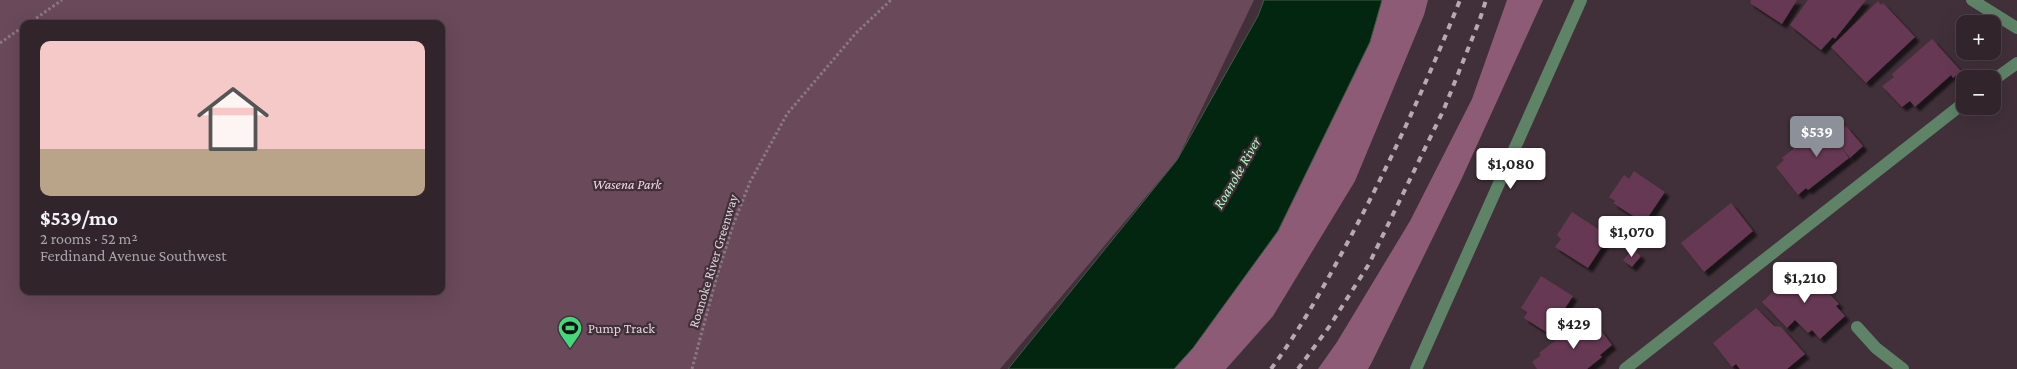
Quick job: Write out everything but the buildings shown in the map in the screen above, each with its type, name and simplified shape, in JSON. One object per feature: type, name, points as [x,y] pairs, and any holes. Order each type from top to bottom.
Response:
[{"type":"street","points":[[1419,367],[1582,0]]},
{"type":"street","points":[[1972,0],[2017,28]]},
{"type":"street","points":[[2001,75],[2017,63]]},
{"type":"street","points":[[1625,369],[1956,109]]},
{"type":"street","points":[[1857,328],[1876,348],[1903,369]]},
{"type":"path","points":[[34,20],[62,0]]},
{"type":"path","name":"Roanoke River Greenway","points":[[692,369],[716,279],[733,225],[750,182],[787,114],[856,33],[891,0]]},
{"type":"path","points":[[0,43],[20,29]]},
{"type":"green space","name":"Wasena Park","points":[[0,0],[1254,0],[1177,160],[1000,369],[0,369]]},
{"type":"shaded area","points":[[1382,0],[1428,0],[1424,15],[1355,181],[1273,316],[1226,369],[1174,369],[1193,348],[1278,231],[1370,42]]},
{"type":"shaded area","points":[[1507,0],[1543,0],[1462,178],[1371,364],[1368,369],[1318,369],[1337,342],[1410,221],[1472,99]]},
{"type":"water","name":"Roanoke River","points":[[1264,0],[1382,0],[1370,42],[1278,231],[1193,348],[1174,369],[1008,369],[1177,160],[1258,16]]},
{"type":"railway","points":[[1271,369],[1310,310],[1376,188],[1406,126],[1460,0]]},
{"type":"railway","points":[[1298,369],[1329,327],[1369,264],[1444,109],[1486,0]]},
{"type":"place","name":"Pump Track","points":[[570,349]]}]
